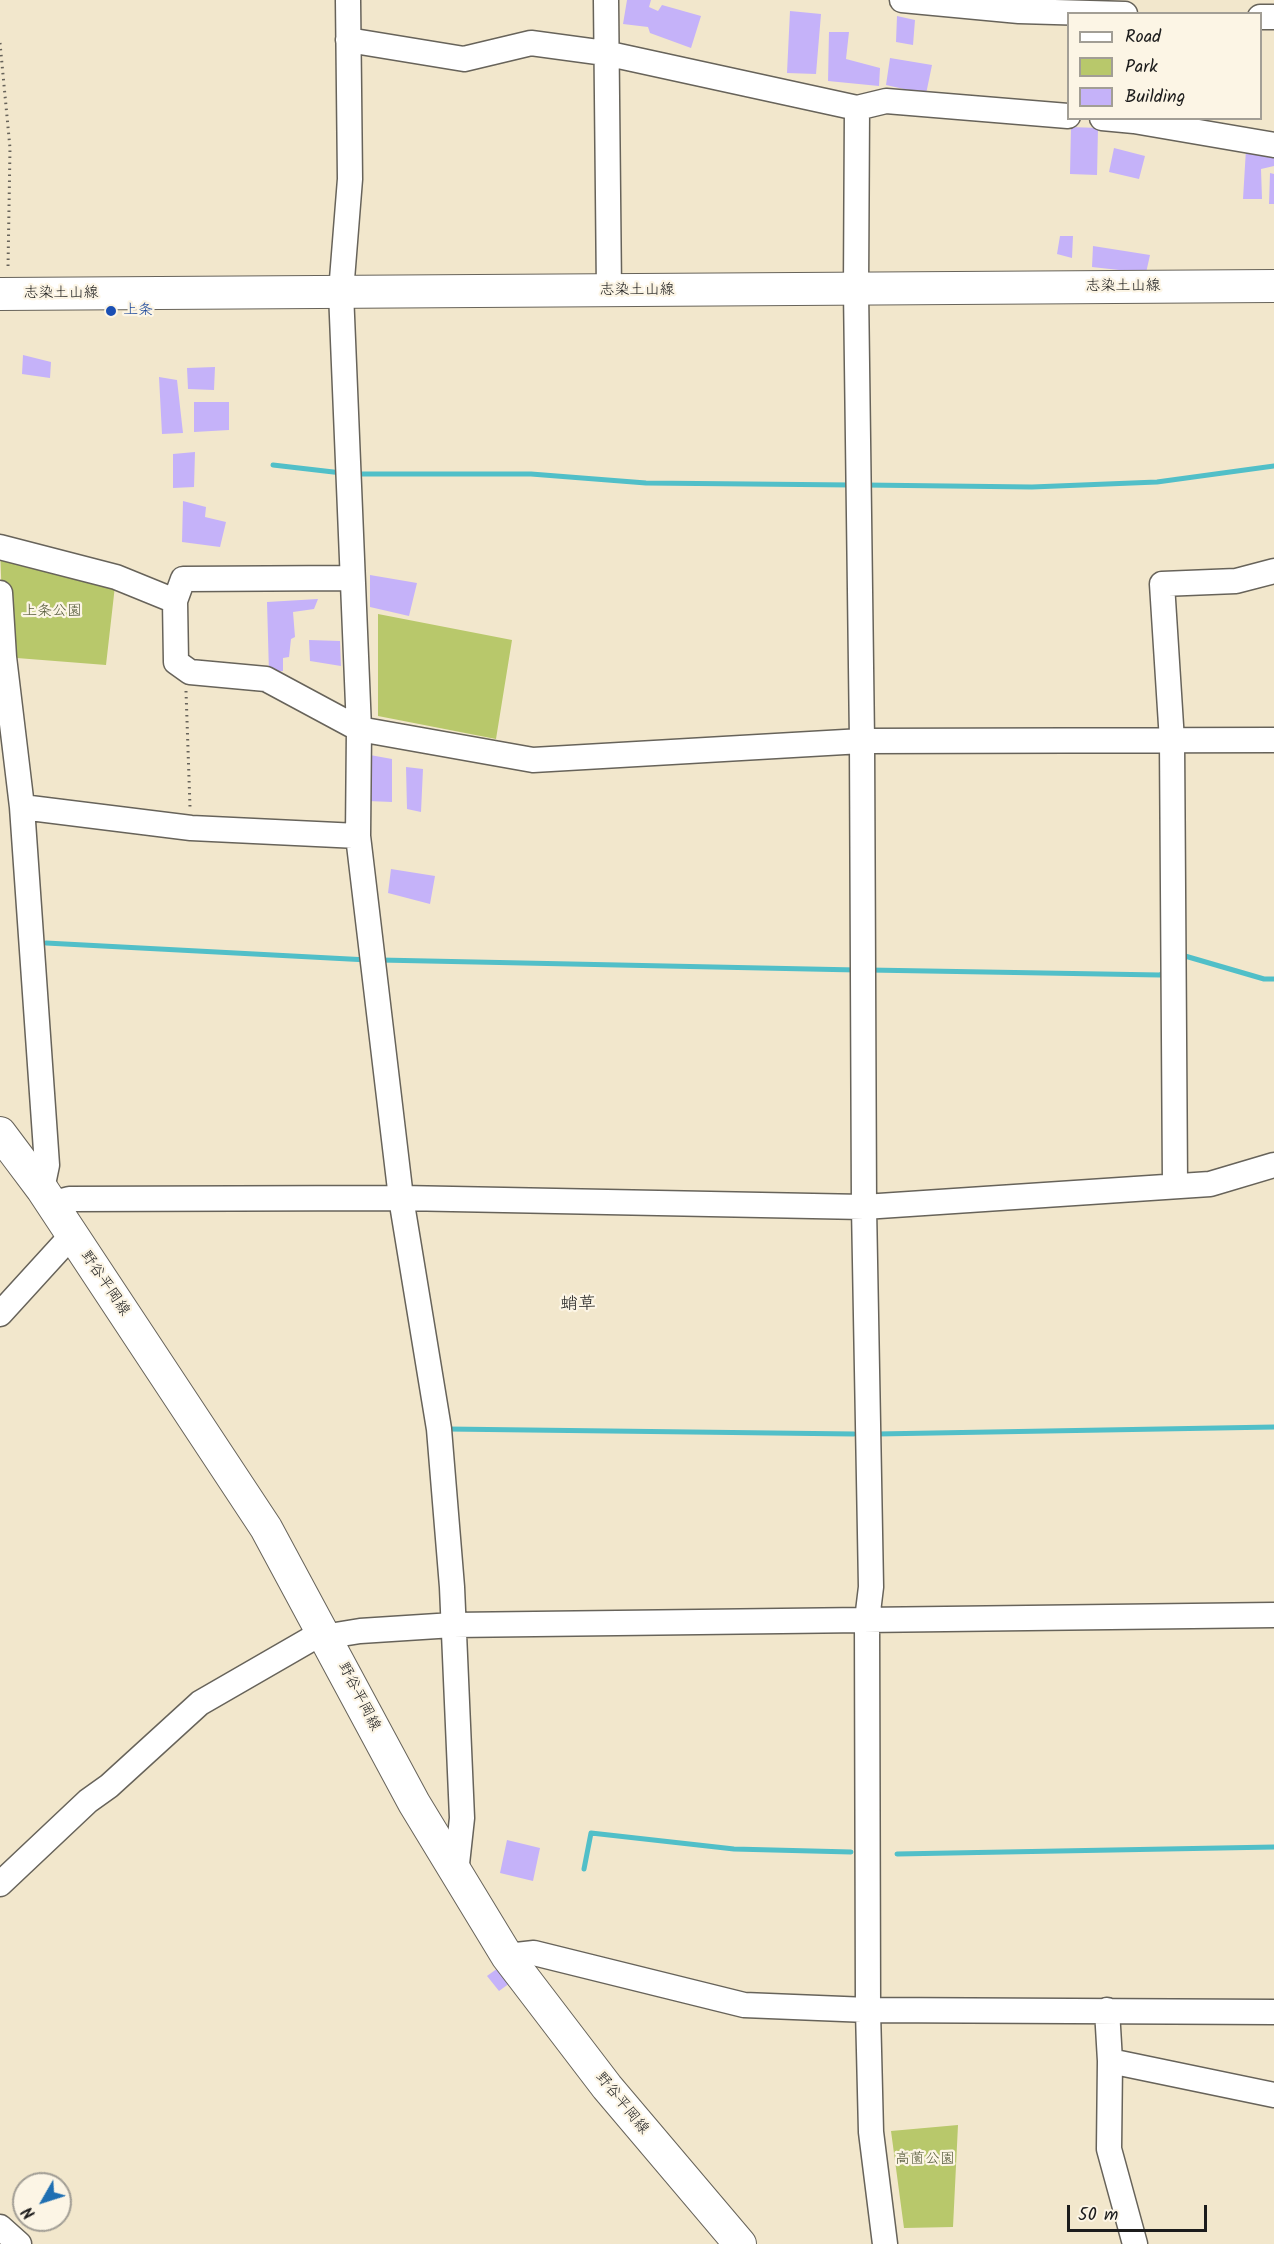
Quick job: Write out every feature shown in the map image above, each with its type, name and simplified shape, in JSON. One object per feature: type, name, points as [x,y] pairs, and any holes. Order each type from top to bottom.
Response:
[{"type":"main road","name":"志染土山線","points":[[4,285],[341,292],[1274,286]]},
{"type":"main road","name":"野谷平岡線","points":[[0,1133],[72,1235],[266,1528],[327,1637],[414,1803],[507,1956],[607,2087],[740,2244]]},
{"type":"street","points":[[348,0],[350,179],[341,292],[359,729],[358,836],[400,1198],[439,1429],[453,1625],[462,1818],[456,1873]]},
{"type":"street","points":[[606,0],[609,291]]},
{"type":"street","points":[[902,0],[1019,11],[1067,12]]},
{"type":"street","points":[[348,40],[464,59],[531,43],[605,53],[857,108],[886,100],[1067,116]]},
{"type":"street","points":[[857,108],[855,289],[862,741],[864,1207],[871,1587],[867,1620],[868,2010],[871,2132],[885,2244]]},
{"type":"street","points":[[1123,120],[1274,145]]},
{"type":"street","points":[[0,547],[116,577],[175,601]]},
{"type":"street","points":[[1175,1184],[1172,741],[1162,584],[1236,581],[1274,571]]},
{"type":"street","points":[[352,578],[183,579],[175,601],[176,662],[190,672],[266,679],[359,729],[533,760],[862,741],[1274,740]]},
{"type":"street","points":[[0,593],[4,657],[22,807],[47,1165],[46,1197],[400,1198],[864,1207],[1175,1184],[1210,1184],[1274,1165]]},
{"type":"street","points":[[22,807],[191,828],[358,836]]},
{"type":"street","points":[[0,1314],[72,1235]]},
{"type":"street","points":[[0,1884],[200,1703],[311,1638],[360,1631],[453,1625],[1274,1615]]},
{"type":"street","points":[[507,1956],[534,1953],[744,2005],[868,2010],[1274,2012]]},
{"type":"street","points":[[1107,2010],[1110,2061],[1109,2150],[1135,2244]]},
{"type":"street","points":[[1110,2061],[1274,2095]]},
{"type":"street","points":[[0,2227],[19,2244]]},
{"type":"path","points":[[0,43],[10,148],[4,285]]},
{"type":"path","points":[[190,672],[185,684],[191,828]]},
{"type":"green space","name":"上条公園","points":[[0,547],[116,577],[106,665],[4,657]]},
{"type":"green space","points":[[378,614],[512,640],[496,739],[378,716]]},
{"type":"green space","name":"高薗公園","points":[[958,2125],[953,2227],[904,2228],[891,2131]]},
{"type":"building","points":[[627,0],[651,0],[649,7],[658,11],[662,5],[701,16],[691,48],[650,33],[648,27],[623,24]]},
{"type":"building","points":[[790,11],[821,14],[816,74],[787,73]]},
{"type":"building","points":[[897,16],[915,20],[913,45],[896,42]]},
{"type":"building","points":[[829,32],[849,32],[846,59],[880,68],[879,86],[828,81]]},
{"type":"building","points":[[890,58],[932,65],[926,94],[886,85]]},
{"type":"building","points":[[1071,127],[1098,128],[1097,175],[1070,174]]},
{"type":"building","points":[[1114,148],[1145,156],[1139,179],[1109,172]]},
{"type":"building","points":[[1246,149],[1274,155],[1274,166],[1261,169],[1262,199],[1243,199]]},
{"type":"building","points":[[1270,173],[1274,174],[1274,204],[1269,204]]},
{"type":"building","points":[[1060,236],[1073,236],[1072,258],[1057,254]]},
{"type":"building","points":[[1093,246],[1150,255],[1146,273],[1092,267]]},
{"type":"building","points":[[23,355],[51,362],[50,378],[22,374]]},
{"type":"building","points":[[215,367],[214,390],[188,389],[187,368]]},
{"type":"building","points":[[159,377],[177,380],[183,433],[162,434]]},
{"type":"building","points":[[194,402],[229,402],[229,430],[194,432]]},
{"type":"building","points":[[195,452],[194,487],[173,488],[173,454]]},
{"type":"building","points":[[183,501],[206,507],[205,517],[226,522],[220,547],[182,542]]},
{"type":"building","points":[[370,575],[417,583],[409,616],[370,607]]},
{"type":"building","points":[[318,599],[314,609],[293,612],[295,637],[291,639],[289,657],[283,658],[283,671],[269,673],[267,602]]},
{"type":"building","points":[[309,640],[340,641],[341,666],[310,661]]},
{"type":"building","points":[[370,755],[392,759],[392,802],[368,801]]},
{"type":"building","points":[[406,767],[423,769],[421,812],[407,809]]},
{"type":"building","points":[[391,869],[435,876],[430,904],[388,893]]},
{"type":"building","points":[[507,1840],[540,1848],[533,1881],[500,1873]]},
{"type":"building","points":[[498,1968],[510,1983],[499,1991],[487,1976]]},
{"type":"waterway","points":[[273,465],[342,473]]},
{"type":"waterway","points":[[864,485],[1032,487],[1157,482],[1274,466]]},
{"type":"waterway","points":[[355,474],[531,474],[646,483],[852,485]]},
{"type":"waterway","points":[[46,943],[368,960]]},
{"type":"waterway","points":[[1181,958],[1185,956],[1264,979],[1274,979]]},
{"type":"waterway","points":[[380,960],[857,970]]},
{"type":"waterway","points":[[869,970],[1160,975],[1167,970]]},
{"type":"waterway","points":[[877,1434],[1274,1427]]},
{"type":"waterway","points":[[447,1429],[854,1434]]},
{"type":"waterway","points":[[584,1869],[591,1833],[734,1849],[851,1852]]},
{"type":"waterway","points":[[897,1854],[1274,1847]]},
{"type":"place","name":"上条","points":[[111,311]]},
{"type":"district","name":"蛸草","points":[[578,1306]]}]
